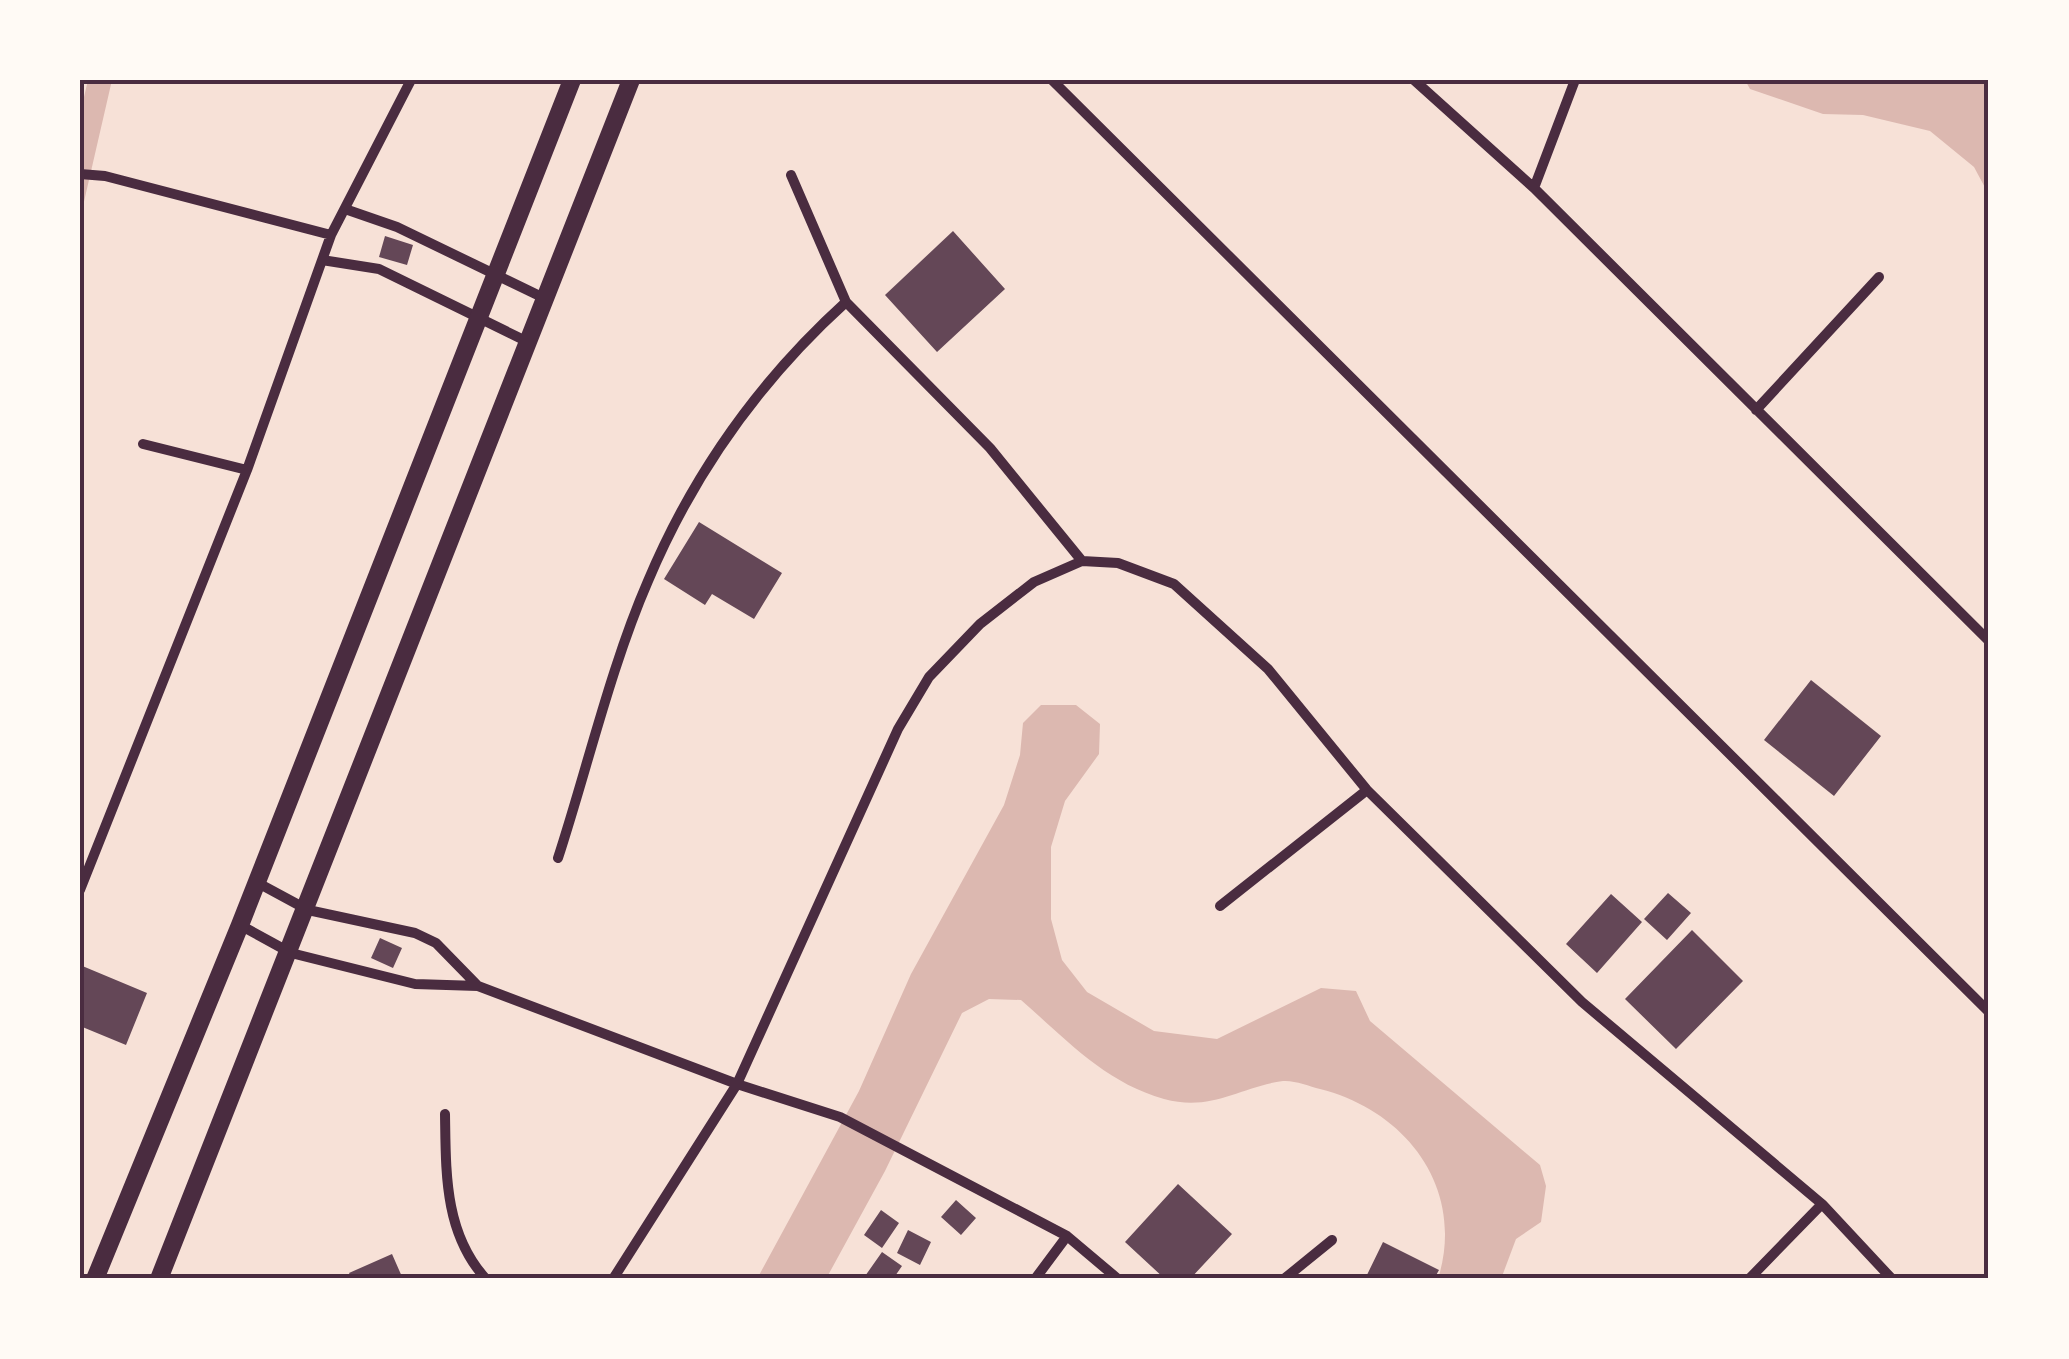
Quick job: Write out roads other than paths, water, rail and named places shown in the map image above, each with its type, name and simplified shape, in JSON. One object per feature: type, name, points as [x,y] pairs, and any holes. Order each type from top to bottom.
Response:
[{"type":"street","points":[[80,890],[248,470],[331,235],[411,80]]},
{"type":"street","points":[[94,1279],[240,926],[572,80]]},
{"type":"street","points":[[159,1279],[308,910],[631,80]]},
{"type":"street","points":[[1052,80],[1989,1012]]},
{"type":"street","points":[[1414,80],[1534,188],[1989,641]]},
{"type":"street","points":[[1534,188],[1575,80]]},
{"type":"street","points":[[80,174],[105,176],[331,235]]},
{"type":"street","points":[[791,175],[846,302],[990,448],[1082,561]]},
{"type":"street","points":[[346,209],[396,227],[546,298]]},
{"type":"street","points":[[322,260],[380,269],[529,343]]},
{"type":"street","points":[[1756,410],[1879,277]]},
{"type":"street","points":[[558,858],[646,584],[681,508],[771,376],[846,302]]},
{"type":"street","points":[[143,444],[248,470]]},
{"type":"street","points":[[614,1279],[737,1084],[898,729],[928,677],[980,624],[1034,582],[1082,561],[1118,562],[1174,584],[1268,669],[1367,790],[1582,1002],[1822,1204],[1892,1279]]},
{"type":"street","points":[[1220,906],[1367,790]]},
{"type":"street","points":[[256,882],[308,910],[415,933],[436,943],[478,986]]},
{"type":"street","points":[[240,926],[290,953],[415,984],[478,986],[737,1084],[840,1117],[903,1146],[1067,1236],[1118,1279]]},
{"type":"street","points":[[445,1114],[448,1198],[466,1249],[486,1279]]},
{"type":"street","points":[[1749,1279],[1822,1204]]},
{"type":"street","points":[[1035,1279],[1067,1236]]},
{"type":"street","points":[[1284,1279],[1332,1240]]}]
